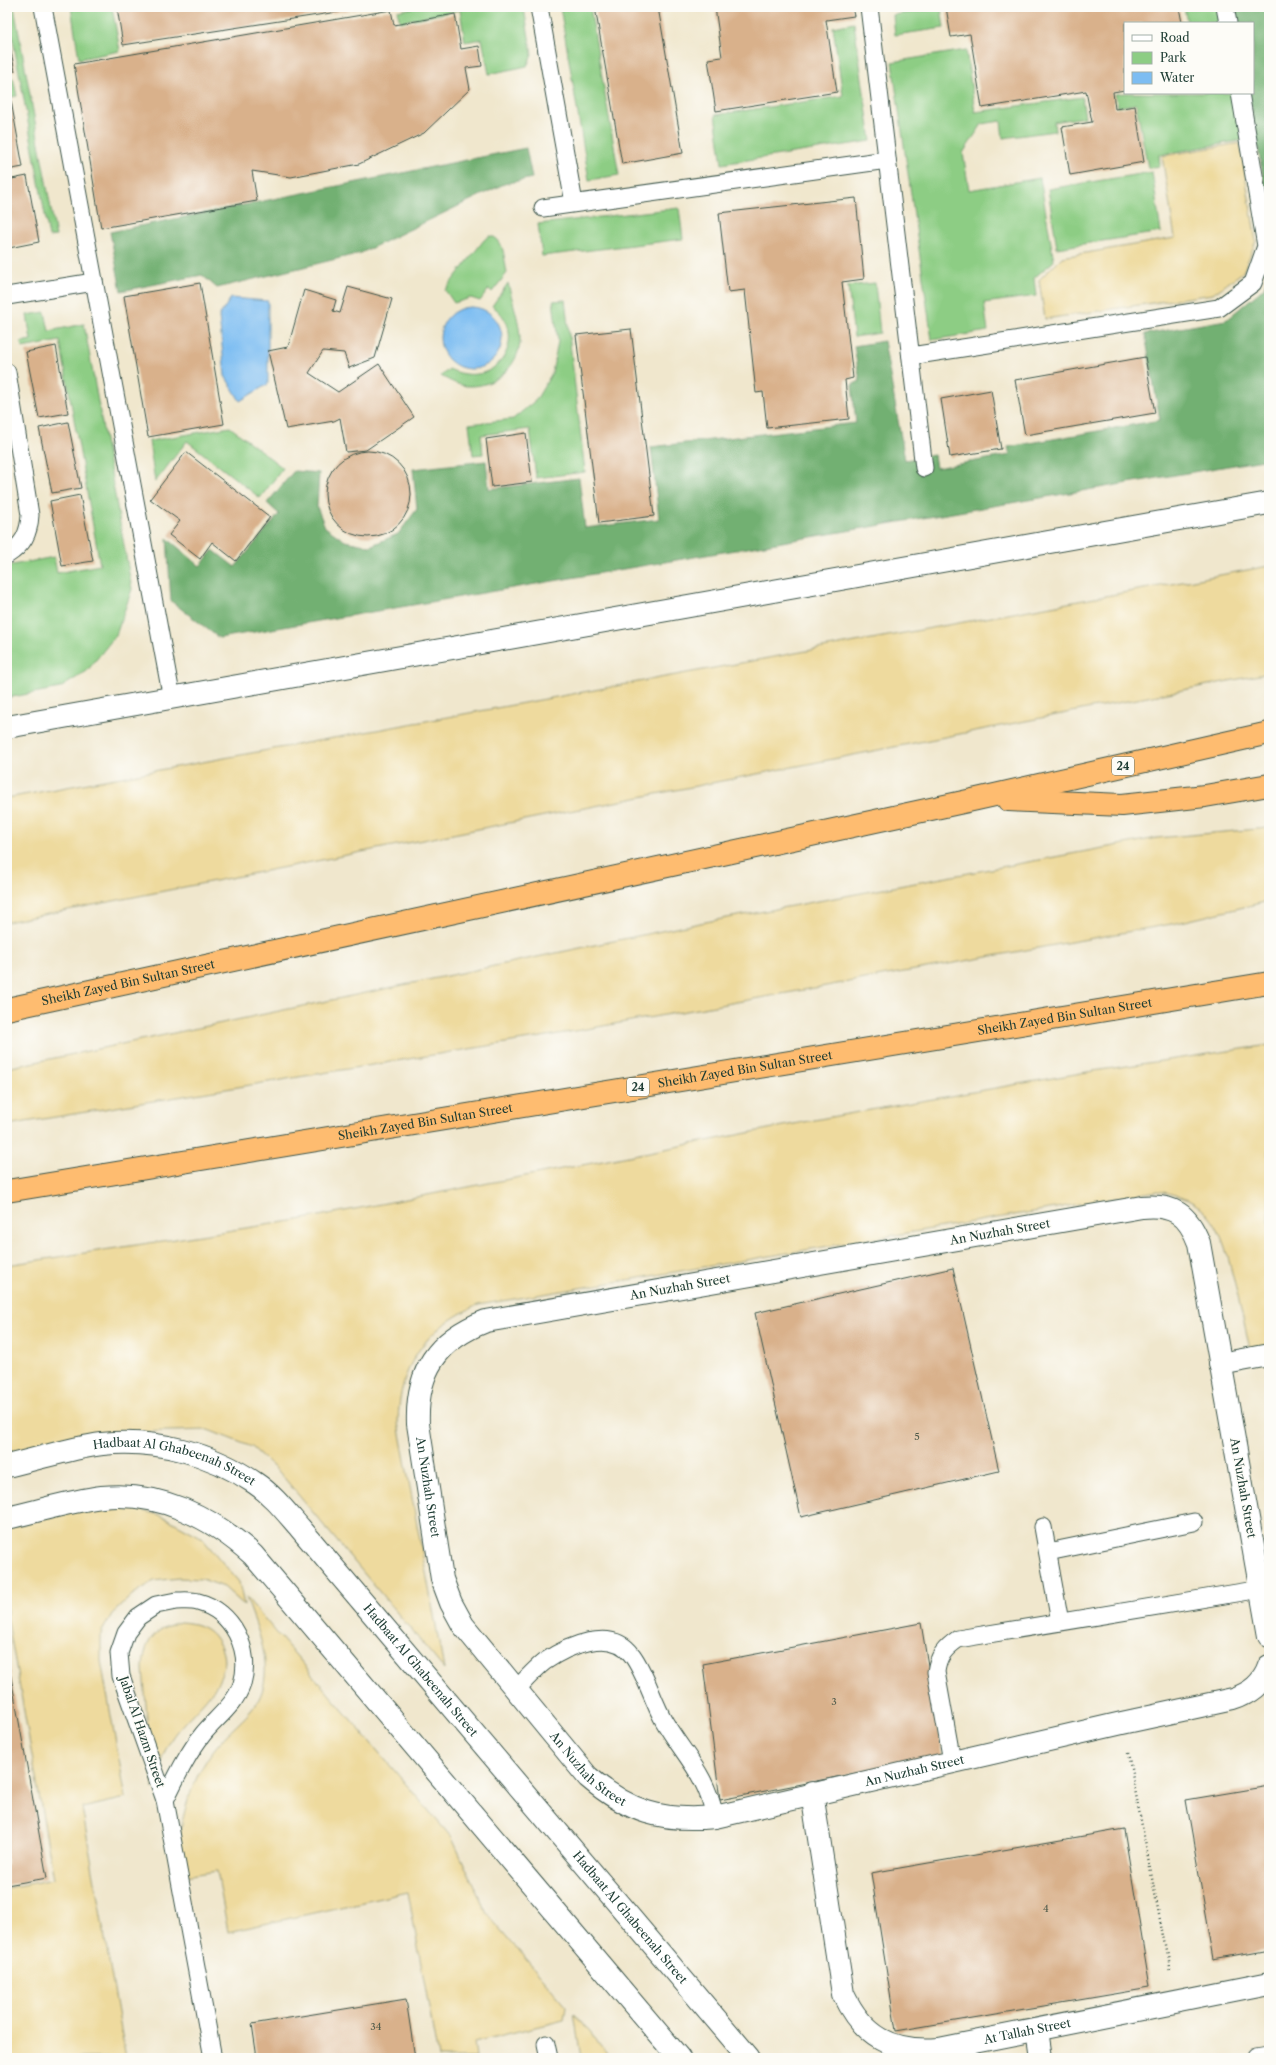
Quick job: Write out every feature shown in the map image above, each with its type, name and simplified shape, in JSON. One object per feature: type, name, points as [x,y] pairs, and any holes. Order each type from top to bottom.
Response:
[{"type":"highway","name":"Sheikh Zayed Bin Sultan Street","points":[[7,1009],[977,799],[1269,733]]},
{"type":"highway","name":"Sheikh Zayed Bin Sultan Street","points":[[977,799],[1122,805],[1206,796],[1269,785]]},
{"type":"highway","name":"Sheikh Zayed Bin Sultan Street","points":[[7,1191],[1269,983]]},
{"type":"street","points":[[7,727],[172,699],[1269,503]]},
{"type":"street","name":"An Nuzhah Street","points":[[1269,1636],[1199,1244],[1194,1230],[1184,1217],[1172,1209],[1157,1206],[486,1321],[468,1328],[452,1338],[438,1351],[427,1367],[420,1386],[417,1405],[418,1424],[442,1579],[450,1603],[463,1625],[588,1777],[609,1795],[633,1807],[660,1816],[688,1819],[715,1817],[812,1793],[1232,1699],[1247,1694],[1258,1685],[1266,1674],[1269,1666]]},
{"type":"street","points":[[1220,1364],[1269,1355]]},
{"type":"street","name":"Hadbaat Al Ghabeenah Street","points":[[7,1466],[102,1444],[134,1443],[167,1446],[198,1454],[229,1467],[256,1484],[280,1504],[749,2058]]},
{"type":"street","points":[[7,1518],[76,1501],[103,1497],[131,1498],[158,1501],[185,1509],[209,1521],[233,1537],[253,1555],[679,2058]]},
{"type":"street","name":"At Tallah Street","points":[[812,1793],[843,1994],[851,2012],[864,2028],[881,2040],[893,2045],[919,2051],[939,2049],[1269,1983]]},
{"type":"street","points":[[1036,2030],[1040,2058]]},
{"type":"lane","points":[[43,7],[172,699]]},
{"type":"lane","points":[[539,7],[574,204]]},
{"type":"lane","points":[[869,7],[924,468]]},
{"type":"lane","points":[[1225,7],[1228,22]]},
{"type":"lane","points":[[911,356],[1219,308],[1253,283],[1266,246],[1240,94]]},
{"type":"lane","points":[[543,208],[887,160]]},
{"type":"lane","points":[[7,296],[94,282]]},
{"type":"lane","points":[[7,372],[30,515],[29,528],[25,539],[17,549],[7,555]]},
{"type":"lane","points":[[1048,1552],[1194,1522]]},
{"type":"lane","points":[[1043,1528],[1060,1622]]},
{"type":"lane","points":[[952,1762],[936,1682],[937,1661],[942,1652],[958,1639],[967,1636],[1261,1588]]},
{"type":"lane","name":"Jabal Al Hazm Street","points":[[165,1800],[186,1758],[203,1734],[231,1703],[242,1685],[245,1664],[242,1644],[232,1625],[216,1610],[198,1602],[176,1600],[156,1605],[138,1617],[126,1633],[119,1653],[121,1676],[165,1800],[213,2058]]},
{"type":"lane","points":[[516,1690],[545,1662],[562,1652],[581,1644],[601,1640],[613,1641],[624,1646],[632,1654],[638,1665],[664,1720],[698,1770],[706,1785],[715,1817]]},
{"type":"lane","points":[[1257,2058],[1269,2056]]},
{"type":"path","points":[[1122,1723],[1176,2002]]},
{"type":"green space","points":[[7,7],[14,7],[56,236],[49,237]]},
{"type":"green space","points":[[71,7],[112,7],[120,51],[79,59]]},
{"type":"green space","points":[[418,7],[524,8],[532,55],[527,66],[489,74],[482,39],[465,42],[460,10],[400,22],[397,11]]},
{"type":"green space","points":[[560,7],[590,7],[619,175],[589,180]]},
{"type":"green space","points":[[1184,7],[1220,7],[1223,22],[1187,22]]},
{"type":"green space","points":[[1235,7],[1269,7],[1269,213],[1249,94],[1254,94],[1254,22],[1238,22]]},
{"type":"green space","points":[[941,8],[944,28],[895,35],[893,15]]},
{"type":"green space","points":[[854,23],[871,141],[722,164],[715,115],[843,96],[833,27]]},
{"type":"green space","points":[[966,50],[975,112],[1082,97],[1085,117],[1054,122],[1055,131],[1003,138],[1001,121],[982,124],[963,153],[969,190],[1040,178],[1054,261],[1034,278],[1036,296],[984,303],[988,331],[932,340],[892,62]]},
{"type":"green space","points":[[13,78],[17,96],[7,98],[7,79]]},
{"type":"green space","points":[[1115,94],[1235,94],[1243,140],[1159,155],[1160,166],[1148,168],[1136,104],[1118,107]]},
{"type":"green space","points":[[526,148],[532,178],[504,184],[361,253],[217,288],[202,275],[121,291],[110,232]]},
{"type":"green space","points":[[1152,172],[1161,232],[1057,248],[1048,189]]},
{"type":"green space","points":[[679,208],[683,239],[542,256],[538,224]]},
{"type":"green space","points":[[490,236],[499,241],[501,245],[507,273],[492,292],[489,289],[480,301],[471,298],[454,303],[445,290],[484,240]]},
{"type":"green space","points":[[1269,272],[1269,459],[219,638],[171,601],[167,538],[200,566],[213,550],[235,567],[279,514],[267,503],[294,471],[319,473],[317,507],[325,527],[345,541],[370,546],[398,534],[417,509],[413,469],[486,461],[489,489],[579,478],[585,528],[659,519],[651,447],[856,423],[852,385],[860,381],[854,346],[884,341],[905,460],[934,455],[936,468],[1010,455],[1008,447],[1160,420],[1145,334],[1226,320],[1264,288]]},
{"type":"green space","points":[[508,283],[518,320],[520,336],[518,352],[509,368],[495,379],[478,385],[462,385],[441,376],[449,369],[467,374],[483,373],[495,366],[504,356],[509,343],[509,330],[503,317],[492,306]]},
{"type":"green space","points":[[875,283],[880,333],[854,337],[848,286]]},
{"type":"green space","points":[[565,300],[585,472],[536,478],[530,429],[481,435],[483,454],[473,455],[469,424],[513,419],[536,400],[552,373],[558,341],[553,301]]},
{"type":"green space","points":[[45,312],[49,331],[84,324],[132,589],[116,635],[87,671],[60,688],[7,698],[7,566],[54,557],[57,573],[100,565],[60,341],[22,348],[21,342],[31,340],[27,315]]},
{"type":"green space","points":[[230,427],[283,468],[260,498],[187,441],[155,482],[149,441]]},
{"type":"sand","points":[[1240,143],[1256,241],[1243,272],[1213,294],[1045,319],[1039,280],[1062,257],[1175,238],[1162,156]]},
{"type":"sand","points":[[1269,566],[1269,673],[7,922],[7,798]]},
{"type":"sand","points":[[1269,828],[1269,901],[1177,923],[536,1038],[7,1125],[7,1068],[695,924],[1157,838]]},
{"type":"sand","points":[[1269,1045],[1269,1349],[1251,1352],[1230,1263],[1219,1233],[1212,1221],[1203,1210],[1191,1202],[1176,1195],[1157,1191],[478,1305],[459,1314],[443,1325],[418,1351],[410,1366],[403,1383],[398,1423],[444,1669],[280,1473],[252,1447],[208,1430],[132,1432],[7,1455],[7,1265],[298,1220],[825,1118],[1087,1072]]},
{"type":"sand","points":[[126,1507],[160,1515],[201,1537],[239,1582],[244,1605],[224,1587],[202,1579],[179,1578],[154,1581],[132,1595],[112,1614],[101,1633],[101,1661],[126,1798],[82,1808],[126,2058],[7,2058],[7,1888],[54,1879],[7,1616],[7,1528],[86,1509]]},
{"type":"sand","points":[[246,1597],[452,1838],[487,1914],[566,2006],[564,2020],[474,2042],[476,2058],[438,2058],[408,1892],[228,1932],[217,1871],[185,1876],[180,1837],[185,1811],[194,1785],[199,1773],[213,1750],[227,1734],[246,1717],[256,1703],[263,1688],[265,1676],[264,1653],[258,1630]]},
{"type":"sand","points":[[180,1622],[192,1623],[207,1629],[215,1637],[223,1656],[223,1669],[218,1682],[210,1694],[172,1738],[161,1763],[153,1789],[143,1669],[145,1651],[152,1638],[163,1628]]},
{"type":"sand","points":[[574,2013],[611,2058],[581,2058]]},
{"type":"water","points":[[231,298],[268,301],[268,384],[240,401],[225,376],[219,316]]},
{"type":"water","points":[[471,307],[483,309],[493,316],[500,326],[502,338],[500,350],[493,360],[483,367],[471,369],[459,367],[449,360],[442,350],[440,338],[442,326],[449,316],[459,309]]},
{"type":"building","points":[[117,7],[357,7],[357,9],[123,45]]},
{"type":"building","points":[[595,7],[658,7],[683,153],[622,164]]},
{"type":"building","points":[[715,7],[852,7],[854,16],[826,20],[837,92],[716,111],[708,59],[722,57]]},
{"type":"building","points":[[946,7],[1179,7],[1182,22],[1124,22],[1124,90],[1113,92],[1115,109],[1135,106],[1144,162],[1070,175],[1062,127],[1092,122],[1086,91],[982,108],[970,34],[951,37]]},
{"type":"building","points":[[391,10],[394,25],[455,14],[461,49],[479,46],[482,66],[466,68],[470,89],[424,133],[359,164],[291,177],[252,171],[257,201],[101,228],[74,64]]},
{"type":"building","points":[[7,33],[15,71],[7,73]]},
{"type":"building","points":[[11,101],[23,167],[7,170],[7,102]]},
{"type":"building","points":[[27,176],[39,242],[9,248],[7,235],[7,180]]},
{"type":"building","points":[[856,198],[864,279],[842,282],[853,378],[845,380],[849,419],[767,428],[763,392],[756,393],[745,290],[728,292],[719,213]]},
{"type":"building","points":[[200,283],[224,424],[148,437],[124,296]]},
{"type":"building","points":[[348,287],[392,299],[375,358],[349,368],[344,353],[323,351],[309,373],[338,392],[379,364],[414,417],[366,450],[346,452],[340,418],[334,421],[286,429],[268,351],[288,347],[304,290],[336,300],[333,311],[340,313]]},
{"type":"building","points":[[631,329],[654,516],[599,523],[576,335]]},
{"type":"building","points":[[56,346],[68,413],[39,418],[26,352]]},
{"type":"building","points":[[1145,357],[1155,413],[1025,435],[1015,380]]},
{"type":"building","points":[[991,390],[1001,449],[950,457],[941,399]]},
{"type":"building","points":[[68,422],[81,488],[52,493],[39,428]]},
{"type":"building","points":[[526,433],[532,482],[492,487],[486,439]]},
{"type":"building","points":[[368,451],[376,452],[392,458],[404,470],[410,486],[410,502],[404,518],[392,530],[376,536],[368,537],[360,536],[344,530],[332,518],[326,502],[325,494],[326,486],[332,470],[344,458],[360,452]]},
{"type":"building","points":[[186,452],[270,517],[236,561],[212,542],[200,559],[169,535],[180,521],[150,499]]},
{"type":"building","points":[[80,495],[93,561],[62,566],[50,501]]},
{"type":"building","points":[[953,1268],[999,1471],[801,1517],[755,1313]]},
{"type":"building","points":[[921,1623],[943,1756],[720,1800],[703,1664]]},
{"type":"building","points":[[7,1655],[47,1878],[7,1885]]},
{"type":"building","points":[[1269,1786],[1269,1950],[1214,1960],[1186,1800]]},
{"type":"building","points":[[1124,1829],[1150,1988],[896,2031],[871,1873]]},
{"type":"building","points":[[406,1999],[415,2058],[257,2058],[252,2024]]}]
